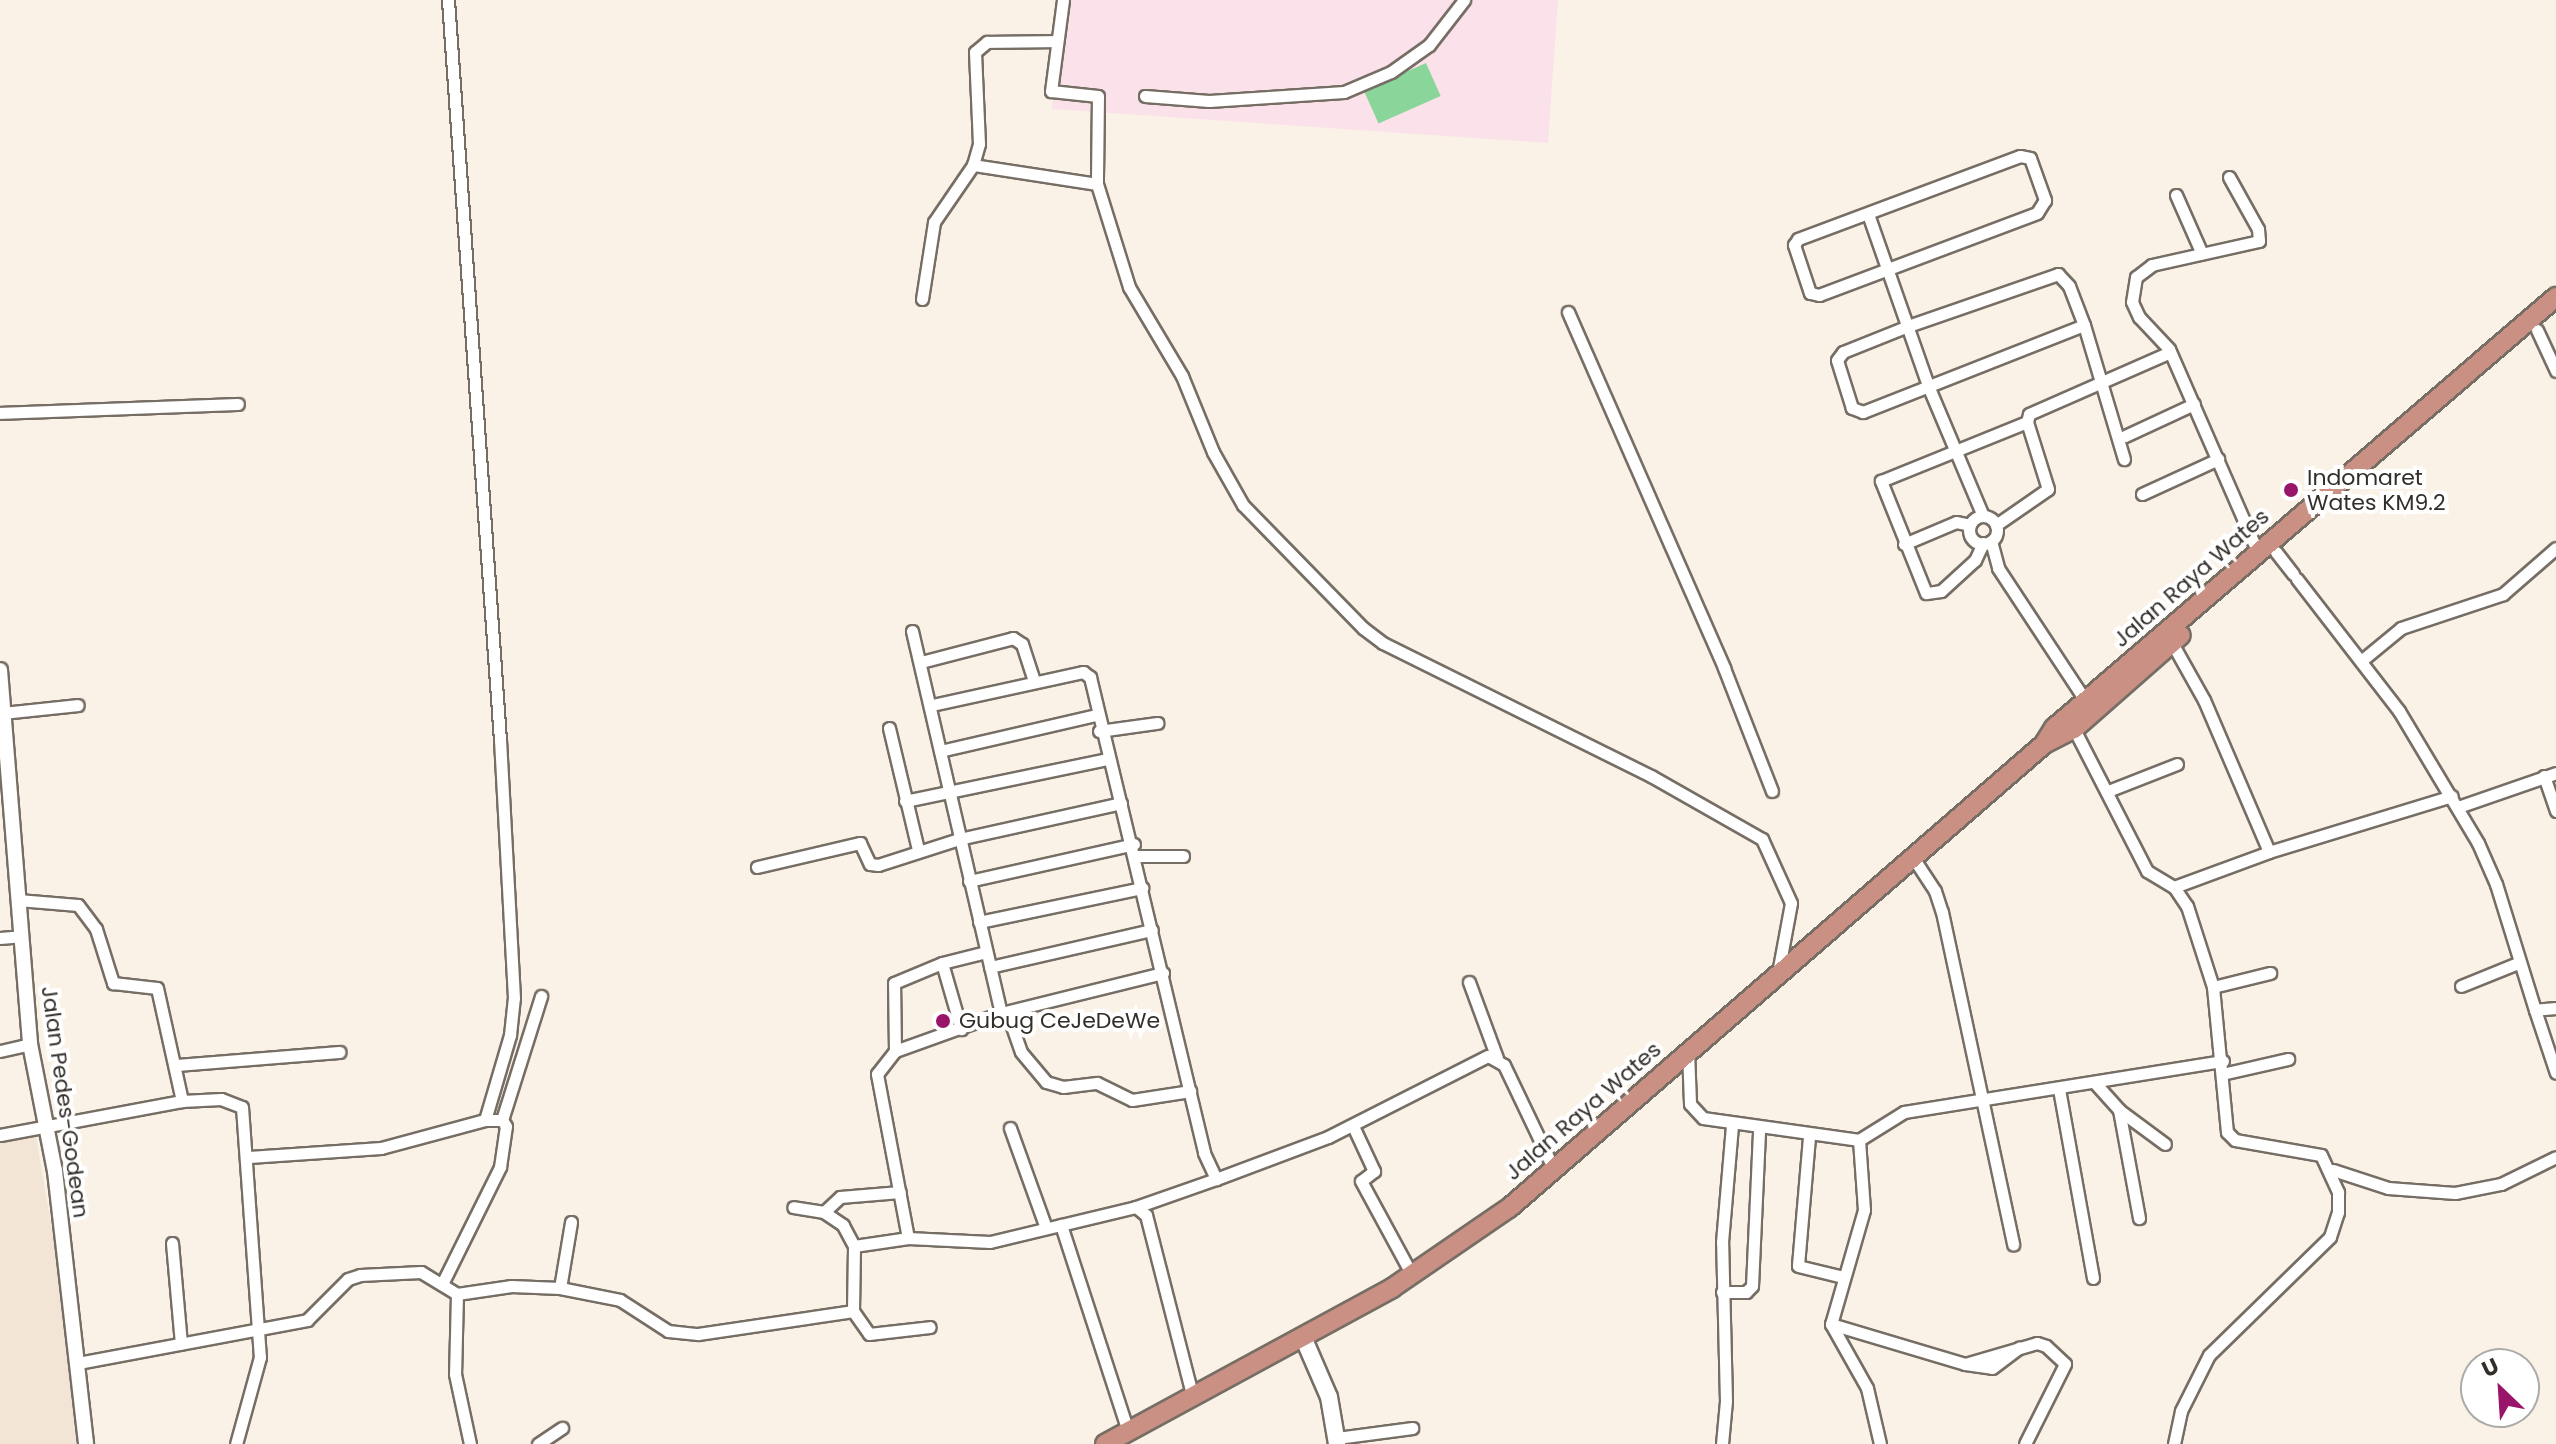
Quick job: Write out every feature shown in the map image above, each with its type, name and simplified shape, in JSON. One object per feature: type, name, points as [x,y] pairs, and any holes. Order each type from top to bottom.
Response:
[{"type":"highway","name":"Jalan Raya Wates","points":[[2044,744],[2074,729],[2172,643],[2267,552],[2556,297]]},
{"type":"highway","name":"Jalan Raya Wates","points":[[1105,1444],[1412,1275],[1554,1170],[1688,1050],[2044,744],[2085,700],[2556,313]]},
{"type":"main road","points":[[1303,1337],[1329,1397],[1337,1441]]},
{"type":"street","points":[[448,0],[514,985],[510,1035],[485,1120]]},
{"type":"street","points":[[1063,0],[1051,91],[1098,96],[1097,184],[1129,287],[1182,376],[1213,452],[1243,505],[1334,603],[1383,643],[1755,833],[1770,853],[1791,903],[1778,973]]},
{"type":"street","points":[[1145,96],[1223,101],[1344,92],[1391,72],[1429,45],[1464,0]]},
{"type":"street","points":[[922,299],[934,222],[973,165],[982,124],[975,52],[987,42],[1057,41]]},
{"type":"street","points":[[2020,156],[2030,158],[2045,200],[2037,213],[1888,270],[1810,293],[1794,241],[1868,214],[2020,156]]},
{"type":"street","points":[[973,165],[1097,184]]},
{"type":"street","points":[[2229,177],[2258,229],[2259,241],[2152,265],[2133,285],[2135,311],[2170,352],[2218,459],[2267,552],[2295,577],[2361,661],[2455,801],[2496,884],[2518,963],[2556,1073]]},
{"type":"street","points":[[2176,195],[2202,254]]},
{"type":"street","points":[[1868,214],[1954,452],[1983,516],[1996,525]]},
{"type":"street","points":[[2084,325],[1863,412],[1852,408],[1838,356],[1908,326],[2053,273],[2067,281],[2084,325],[2104,383],[2124,459]]},
{"type":"street","points":[[1568,312],[1724,668],[1772,791]]},
{"type":"street","points":[[2537,330],[2556,371]]},
{"type":"street","points":[[2027,422],[1881,481],[1904,544],[1929,594],[1941,591],[1975,560],[1996,525],[2048,489],[2027,422],[2029,414],[2170,352]]},
{"type":"street","points":[[0,413],[238,404]]},
{"type":"street","points":[[2125,436],[2194,404]]},
{"type":"street","points":[[2142,494],[2218,459]]},
{"type":"street","points":[[1904,544],[1956,522],[1970,525],[1983,516]]},
{"type":"street","points":[[1970,525],[1972,538],[1987,542]]},
{"type":"street","points":[[1987,542],[1998,568],[2085,700]]},
{"type":"street","points":[[2361,661],[2401,628],[2503,594],[2556,548]]},
{"type":"street","points":[[912,631],[932,705],[948,791],[986,952],[1004,1013],[1021,1052],[1056,1087],[1097,1083],[1140,1100],[1190,1091]]},
{"type":"street","points":[[921,662],[1013,638],[1022,644],[1034,682]]},
{"type":"street","points":[[2172,643],[2204,700],[2269,852]]},
{"type":"street","name":"Jalan Pedes-Godean","points":[[0,670],[4,798],[18,900],[30,1044],[47,1128],[86,1444]]},
{"type":"street","points":[[932,705],[1086,673],[1099,731],[1135,850],[1208,1165],[1216,1179]]},
{"type":"street","points":[[3,713],[78,705]]},
{"type":"street","points":[[940,751],[1096,715]]},
{"type":"street","points":[[1099,731],[1157,723]]},
{"type":"street","points":[[889,728],[918,850]]},
{"type":"street","points":[[2074,729],[2147,871],[2174,887],[2187,906],[2213,987],[2223,1067],[2223,1120],[2230,1137],[2321,1155],[2333,1170],[2338,1212],[2330,1237],[2209,1355],[2181,1411],[2174,1444]]},
{"type":"street","points":[[905,801],[1107,759]]},
{"type":"street","points":[[2108,791],[2177,764]]},
{"type":"street","points":[[2174,887],[2269,852],[2550,774],[2556,811]]},
{"type":"street","points":[[757,867],[860,843],[873,866],[959,839],[1121,803]]},
{"type":"street","points":[[969,881],[1135,850],[1183,856]]},
{"type":"street","points":[[1912,856],[1926,873],[1942,912],[2013,1244]]},
{"type":"street","points":[[979,922],[1142,888]]},
{"type":"street","points":[[18,900],[72,903],[82,909],[96,929],[113,983],[157,988],[182,1101]]},
{"type":"street","points":[[990,967],[1152,930]]},
{"type":"street","points":[[0,938],[21,936]]},
{"type":"street","points":[[895,1051],[894,983],[942,963],[986,952]]},
{"type":"street","points":[[942,963],[961,1029]]},
{"type":"street","points":[[2461,986],[2518,963]]},
{"type":"street","points":[[908,1238],[877,1074],[895,1051],[1004,1013],[1163,973]]},
{"type":"street","points":[[2213,987],[2270,973]]},
{"type":"street","points":[[1469,982],[1497,1058],[1554,1170]]},
{"type":"street","points":[[442,1284],[500,1167],[508,1132],[502,1120],[541,996]]},
{"type":"street","points":[[2535,1010],[2556,1008]]},
{"type":"street","points":[[0,1051],[30,1044]]},
{"type":"street","points":[[1688,1050],[1693,1109],[1703,1118],[1809,1137],[1859,1140],[1904,1112],[1981,1097],[2288,1059]]},
{"type":"street","points":[[176,1065],[339,1052]]},
{"type":"street","points":[[854,1246],[908,1238],[979,1243],[1136,1207],[1353,1126],[1477,1058],[1497,1058]]},
{"type":"street","points":[[2095,1083],[2119,1110],[2165,1144]]},
{"type":"street","points":[[2059,1089],[2093,1278]]},
{"type":"street","points":[[0,1135],[182,1101],[221,1099],[239,1104],[247,1117],[259,1327],[258,1374],[236,1444]]},
{"type":"street","points":[[2119,1110],[2139,1218]]},
{"type":"street","points":[[249,1157],[381,1148],[485,1120],[502,1120]]},
{"type":"street","points":[[1722,1444],[1722,1292],[1732,1125]]},
{"type":"street","points":[[1353,1126],[1374,1171],[1361,1181],[1412,1275]]},
{"type":"street","points":[[1010,1128],[1046,1228]]},
{"type":"street","points":[[1722,1292],[1746,1292],[1752,1286],[1759,1129]]},
{"type":"street","points":[[1809,1137],[1798,1266],[1843,1277]]},
{"type":"street","points":[[1859,1140],[1864,1210],[1831,1324],[1867,1388],[1880,1444]]},
{"type":"street","points":[[2333,1170],[2388,1188],[2455,1193],[2501,1184],[2556,1157]]},
{"type":"street","points":[[824,1212],[840,1197],[900,1192]]},
{"type":"street","points":[[793,1207],[824,1212],[843,1225],[854,1246],[853,1311],[869,1334],[930,1327]]},
{"type":"street","points":[[1136,1207],[1146,1215],[1193,1398]]},
{"type":"street","points":[[560,1288],[571,1222]]},
{"type":"street","points":[[1061,1225],[1128,1431]]},
{"type":"street","points":[[172,1243],[181,1344]]},
{"type":"street","points":[[78,1363],[307,1320],[360,1275],[421,1272],[457,1294],[511,1286],[560,1288],[620,1300],[668,1331],[698,1334],[853,1311]]},
{"type":"street","points":[[457,1294],[455,1374],[470,1444]]},
{"type":"street","points":[[1831,1324],[1965,1364],[1992,1368],[2019,1348],[2041,1344],[2065,1364],[2025,1444]]},
{"type":"street","points":[[538,1444],[562,1428]]},
{"type":"street","points":[[1337,1441],[1412,1428]]},
{"type":"shaded area","points":[[1066,0],[1558,0],[1548,143],[1052,109]]},
{"type":"shaded area","points":[[34,1125],[89,1444],[0,1444],[0,1131]]},
{"type":"green space","points":[[1426,63],[1441,96],[1379,124],[1364,91]]},
{"type":"place","name":"Indomaret Wates KM9.2","points":[[2291,490]]},
{"type":"place","name":"Gubug CeJeDeWe","points":[[943,1021]]}]
